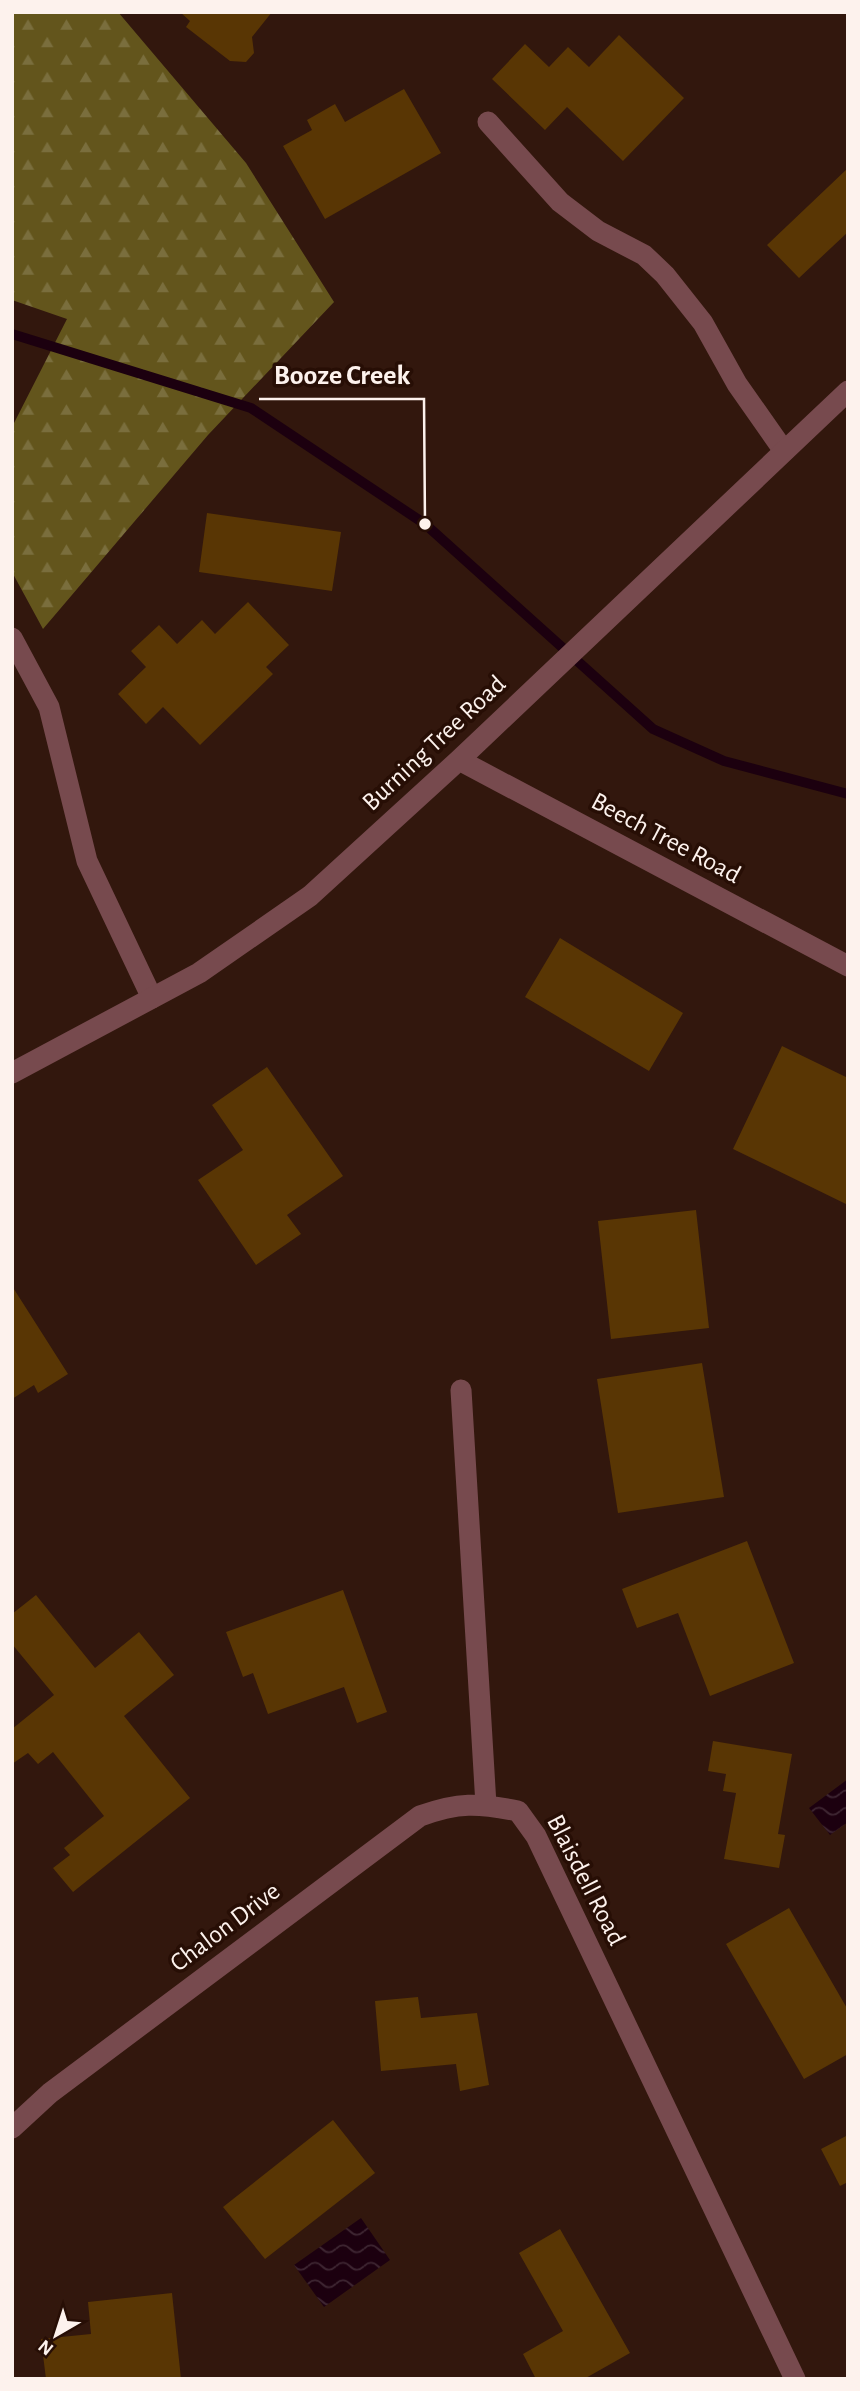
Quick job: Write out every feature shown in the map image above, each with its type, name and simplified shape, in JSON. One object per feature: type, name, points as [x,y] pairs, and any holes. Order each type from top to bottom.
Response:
[{"type":"street","points":[[488,122],[560,202],[598,231],[644,255],[665,275],[703,323],[737,384],[784,451]]},
{"type":"street","name":"Burning Tree Road","points":[[12,1073],[199,973],[310,896],[459,760],[586,636],[848,391]]},
{"type":"street","points":[[12,638],[49,707],[87,861],[152,998]]},
{"type":"street","name":"Beech Tree Road","points":[[459,760],[848,966]]},
{"type":"street","points":[[461,1390],[486,1805]]},
{"type":"street","name":"Chalon Drive","points":[[12,2128],[50,2093],[420,1816],[451,1805],[486,1805]]},
{"type":"street","name":"Blaisdell Road","points":[[486,1805],[518,1811],[536,1836],[795,2379]]},
{"type":"green space","points":[[12,12],[118,12],[246,163],[334,302],[208,435],[43,629],[12,572],[12,427],[67,319],[12,300]]},
{"type":"water","points":[[848,1779],[848,1822],[830,1835],[809,1808]]},
{"type":"water","points":[[361,2218],[390,2260],[324,2307],[294,2265]]},
{"type":"building","points":[[180,12],[272,12],[252,37],[254,53],[246,62],[230,61],[186,27],[190,21]]},
{"type":"building","points":[[619,35],[684,98],[623,161],[567,107],[545,130],[492,79],[525,44],[549,67],[568,47],[589,67]]},
{"type":"building","points":[[404,89],[441,153],[325,219],[283,146],[312,130],[307,120],[335,104],[345,122]]},
{"type":"building","points":[[848,168],[848,232],[799,278],[767,245]]},
{"type":"building","points":[[207,513],[341,532],[332,591],[199,572]]},
{"type":"building","points":[[248,602],[289,645],[266,667],[273,674],[200,745],[163,707],[146,724],[118,694],[146,667],[131,651],[159,625],[177,644],[202,620],[215,634]]},
{"type":"building","points":[[560,938],[683,1013],[649,1071],[525,997]]},
{"type":"building","points":[[782,1046],[848,1078],[848,1205],[733,1149]]},
{"type":"building","points":[[267,1067],[343,1176],[287,1215],[301,1234],[256,1265],[198,1180],[243,1150],[212,1105]]},
{"type":"building","points":[[696,1210],[709,1328],[611,1339],[598,1221]]},
{"type":"building","points":[[12,1286],[68,1374],[38,1393],[34,1385],[12,1399]]},
{"type":"building","points":[[702,1363],[724,1497],[618,1513],[597,1379]]},
{"type":"building","points":[[747,1541],[794,1663],[710,1696],[678,1613],[637,1628],[622,1589]]},
{"type":"building","points":[[343,1590],[387,1712],[357,1723],[344,1687],[268,1714],[253,1673],[243,1677],[226,1632]]},
{"type":"building","points":[[36,1595],[95,1668],[139,1632],[174,1675],[124,1716],[190,1798],[73,1892],[53,1868],[70,1855],[64,1848],[104,1816],[53,1752],[38,1764],[28,1753],[12,1764],[12,1729],[54,1695],[12,1644],[12,1614]]},
{"type":"building","points":[[713,1741],[792,1754],[778,1834],[785,1835],[779,1868],[724,1859],[736,1793],[723,1791],[726,1774],[708,1771]]},
{"type":"building","points":[[789,1908],[848,2010],[848,2054],[804,2079],[726,1944]]},
{"type":"building","points":[[418,1997],[421,2018],[477,2013],[489,2085],[460,2091],[456,2064],[381,2071],[375,2001]]},
{"type":"building","points":[[333,2120],[375,2173],[265,2259],[223,2207]]},
{"type":"building","points":[[848,2135],[848,2182],[840,2186],[821,2149]]},
{"type":"building","points":[[560,2229],[630,2353],[584,2379],[536,2379],[523,2354],[563,2331],[519,2253]]},
{"type":"building","points":[[172,2293],[181,2379],[46,2379],[41,2339],[91,2334],[88,2302]]},
{"type":"waterway","points":[[12,334],[251,408],[425,524],[653,729],[724,761],[848,794]]},
{"type":"place","name":"Booze Creek","points":[[425,524]]}]
